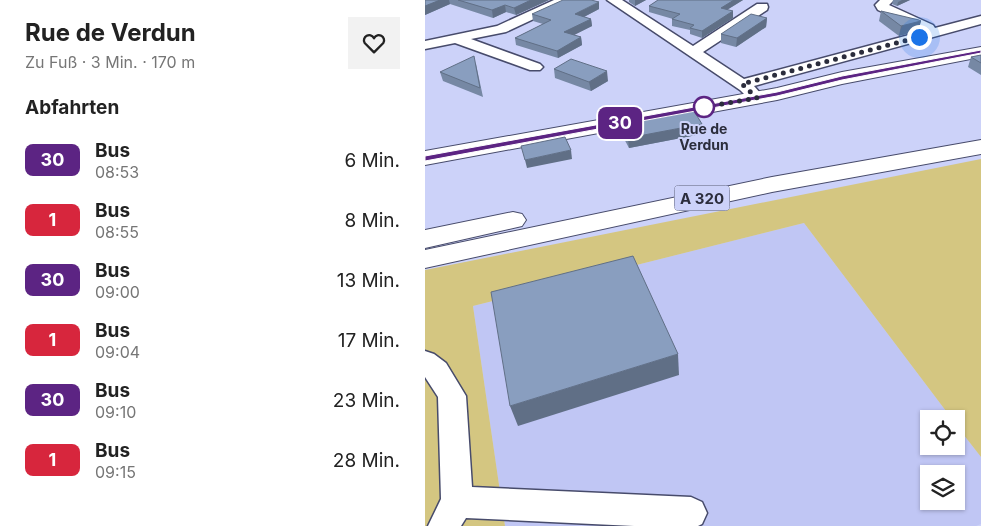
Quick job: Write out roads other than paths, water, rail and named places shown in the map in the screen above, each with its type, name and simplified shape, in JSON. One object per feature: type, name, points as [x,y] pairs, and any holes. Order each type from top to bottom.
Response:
[{"type":"main road","points":[[425,158],[758,92],[981,52]]},
{"type":"main road","points":[[758,92],[849,85],[981,59]]},
{"type":"main road","name":"A 320","points":[[425,239],[703,179],[900,143],[981,131]]},
{"type":"main road","name":"A 320","points":[[425,259],[695,199],[852,168],[981,147]]},
{"type":"street","points":[[425,45],[501,29],[564,0]]},
{"type":"street","points":[[613,0],[639,11],[693,52],[758,92],[937,32],[981,20]]},
{"type":"street","points":[[888,0],[881,4],[883,7],[937,32]]},
{"type":"street","points":[[693,52],[762,7]]},
{"type":"street","points":[[457,39],[535,67]]},
{"type":"street","points":[[425,362],[437,370],[451,396],[451,514],[691,513]]},
{"type":"place","name":"Rue de Verdun","points":[[704,107]]}]
